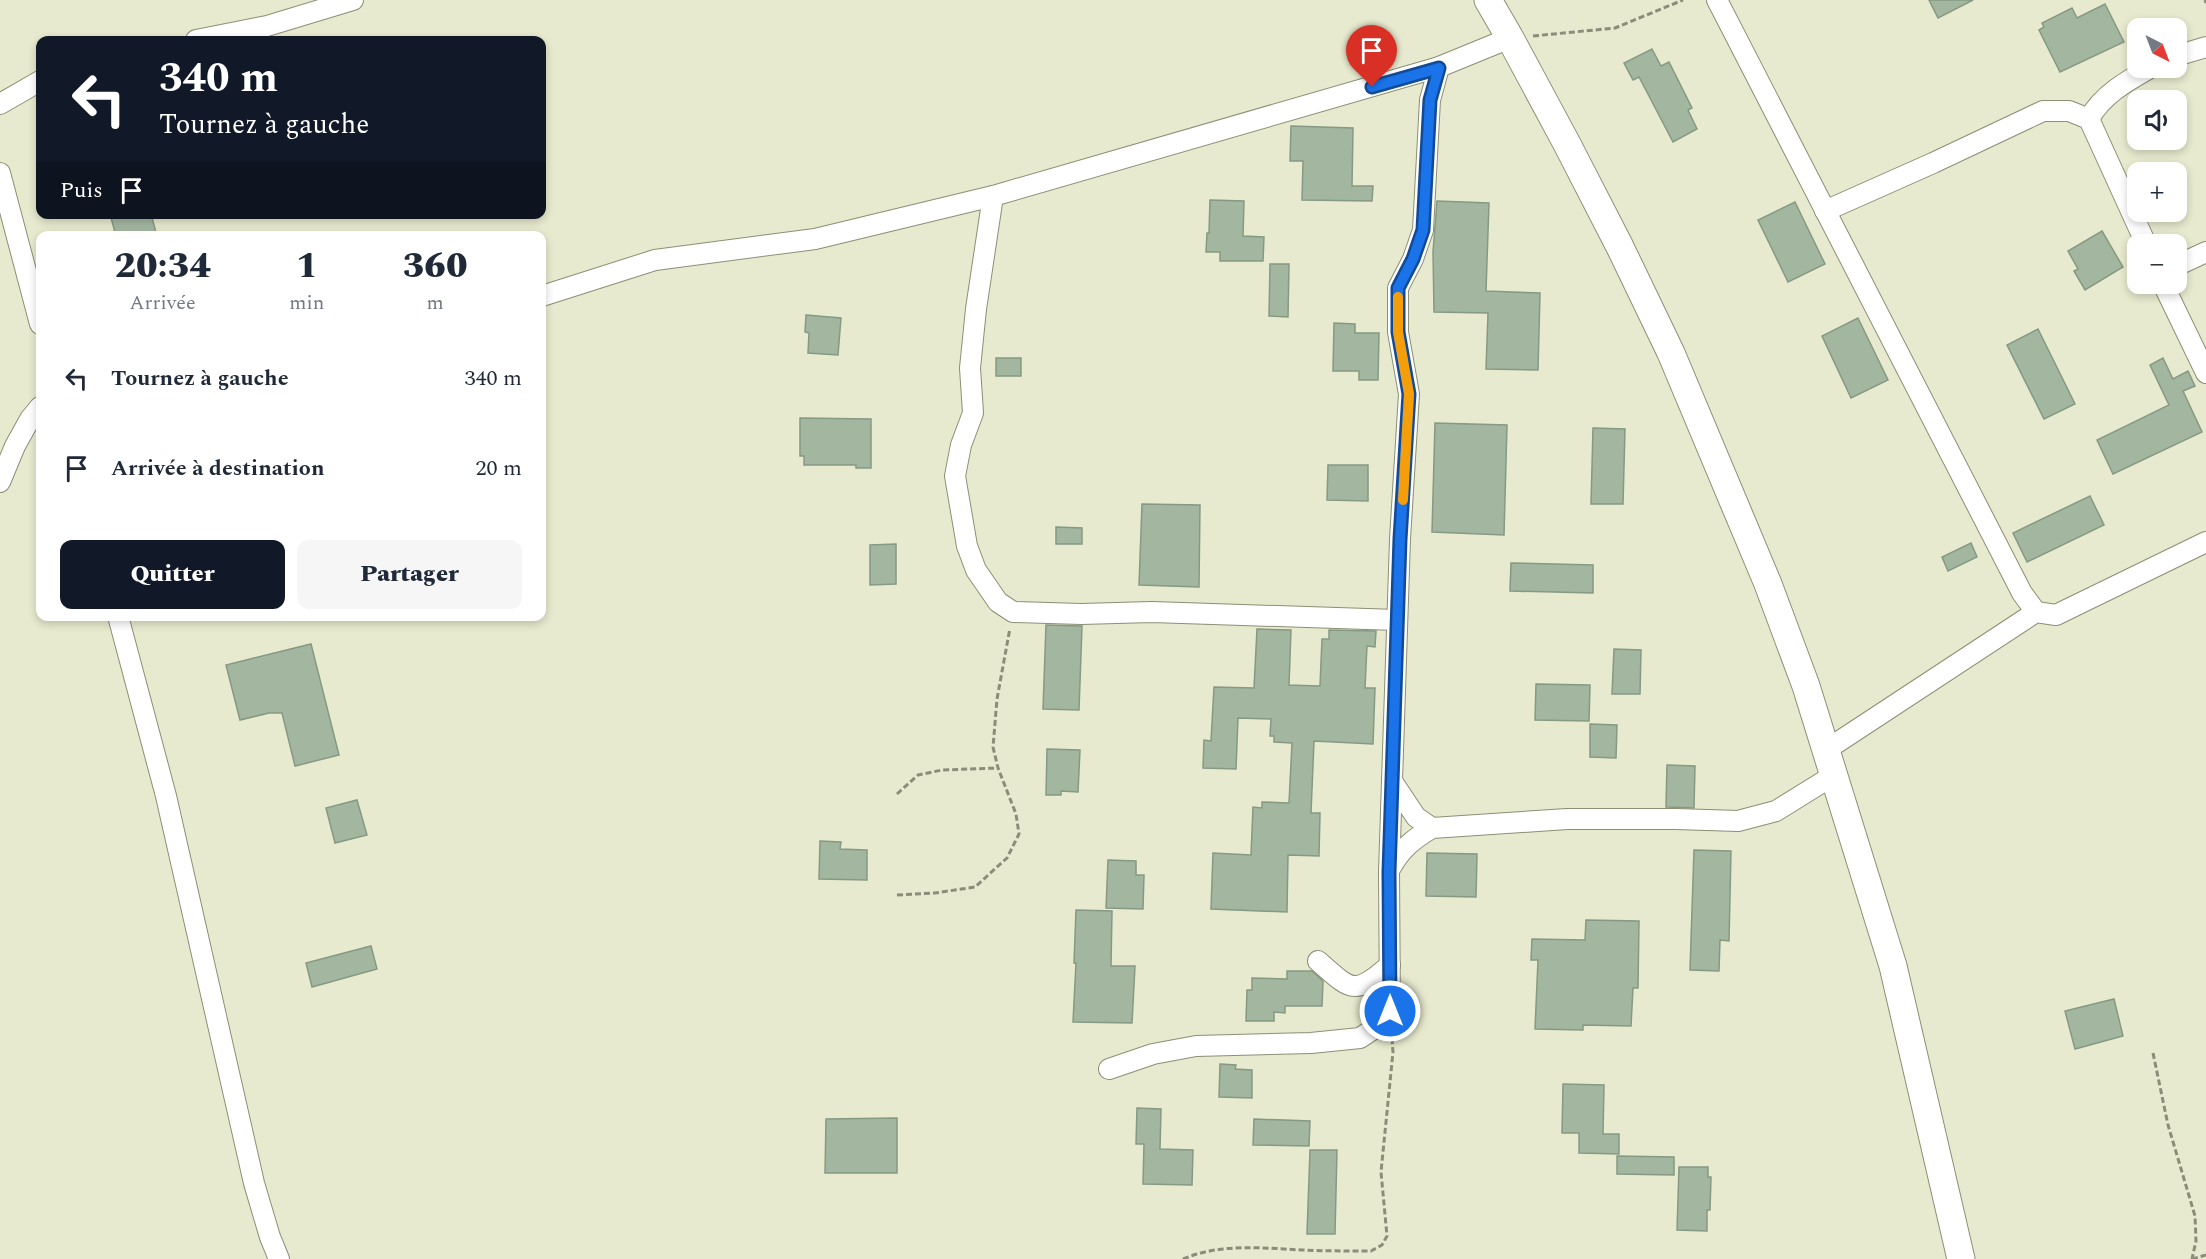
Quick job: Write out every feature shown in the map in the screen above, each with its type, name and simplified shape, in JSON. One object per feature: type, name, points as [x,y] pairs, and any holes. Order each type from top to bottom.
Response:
[{"type":"main road","points":[[1488,0],[1620,248],[1671,353],[1768,584],[1806,686],[1893,966],[1961,1259]]},
{"type":"street","points":[[216,36],[267,26],[353,0]]},
{"type":"street","points":[[1717,0],[2022,593],[2036,612]]},
{"type":"street","points":[[546,295],[655,260],[815,240],[993,196],[1439,68],[1510,38]]},
{"type":"street","points":[[2187,53],[2206,47]]},
{"type":"street","points":[[1109,1069],[1153,1054],[1196,1046],[1311,1043],[1360,1038],[1378,1026],[1390,1011],[1389,872],[1397,620],[1409,394],[1398,332],[1398,288],[1413,259],[1423,230],[1430,100],[1439,68]]},
{"type":"street","points":[[2089,119],[2096,106],[2133,78]]},
{"type":"street","points":[[0,104],[36,83]]},
{"type":"street","points":[[1825,211],[2043,111],[2069,111],[2089,119],[2141,234]]},
{"type":"street","points":[[0,173],[36,309]]},
{"type":"street","points":[[993,196],[976,309],[970,368],[973,413],[961,445],[955,476],[966,546],[976,570],[998,602],[1012,612],[1152,612],[1397,620]]},
{"type":"street","points":[[2187,261],[2206,252]]},
{"type":"street","points":[[2168,294],[2206,373]]},
{"type":"street","points":[[0,482],[15,446],[36,412]]},
{"type":"street","points":[[1389,872],[1398,854],[1414,839],[1432,828],[1566,819],[1738,821],[1776,811],[1830,762],[2036,612],[2056,615],[2206,543]]},
{"type":"street","points":[[119,621],[166,796],[254,1184],[270,1238],[279,1259]]},
{"type":"street","points":[[1392,781],[1416,817],[1432,828]]},
{"type":"street","points":[[1318,961],[1351,987],[1361,986],[1373,980],[1390,965]]},
{"type":"street","points":[[266,1259],[270,1238]]},
{"type":"path","points":[[1510,38],[1615,28],[1683,0]]},
{"type":"path","points":[[897,895],[975,888],[1007,858],[1019,834],[1016,814],[998,768],[993,747],[997,699],[1012,612]]},
{"type":"path","points":[[897,794],[918,775],[942,770],[998,768]]},
{"type":"path","points":[[1183,1259],[1199,1252],[1222,1249],[1255,1247],[1371,1251],[1382,1245],[1387,1236],[1382,1172],[1393,1052],[1390,1011]]},
{"type":"path","points":[[2153,1053],[2168,1125],[2195,1216],[2196,1241],[2192,1259],[2206,1255]]},
{"type":"building","points":[[1929,0],[1973,0],[1938,18]]},
{"type":"building","points":[[2105,4],[2124,42],[2060,72],[2039,30],[2044,27],[2042,23],[2072,8],[2077,18]]},
{"type":"building","points":[[1652,49],[1661,66],[1669,62],[1692,108],[1688,110],[1697,129],[1673,142],[1639,77],[1633,80],[1624,63]]},
{"type":"building","points":[[1291,126],[1353,128],[1352,186],[1373,186],[1372,201],[1302,200],[1303,161],[1290,161]]},
{"type":"building","points":[[1210,200],[1244,201],[1243,236],[1264,237],[1263,261],[1220,261],[1220,252],[1206,252]]},
{"type":"building","points":[[1437,201],[1489,203],[1486,291],[1540,293],[1538,370],[1486,369],[1488,313],[1434,312],[1433,252]]},
{"type":"building","points":[[1795,202],[1825,264],[1788,282],[1758,220]]},
{"type":"building","points":[[111,219],[152,219],[156,231],[115,231]]},
{"type":"building","points":[[2102,231],[2123,267],[2085,290],[2074,271],[2078,269],[2068,251]]},
{"type":"building","points":[[1270,264],[1289,264],[1288,317],[1269,316]]},
{"type":"building","points":[[806,315],[841,318],[838,355],[808,353],[809,333],[805,332]]},
{"type":"building","points":[[1858,318],[1888,380],[1851,398],[1822,336]]},
{"type":"building","points":[[1334,323],[1355,324],[1355,333],[1379,333],[1378,380],[1359,380],[1359,371],[1333,371]]},
{"type":"building","points":[[2038,329],[2075,404],[2044,419],[2007,345]]},
{"type":"building","points":[[996,358],[1021,358],[1021,376],[996,376]]},
{"type":"building","points":[[2163,358],[2173,379],[2188,371],[2195,386],[2183,391],[2202,432],[2113,474],[2097,440],[2169,405],[2150,365]]},
{"type":"building","points":[[800,418],[871,419],[871,468],[856,468],[856,465],[804,465],[804,456],[800,456]]},
{"type":"building","points":[[1435,423],[1507,425],[1504,535],[1432,532]]},
{"type":"building","points":[[1593,428],[1625,429],[1623,504],[1591,504]]},
{"type":"building","points":[[1328,465],[1368,465],[1368,501],[1327,500]]},
{"type":"building","points":[[2090,496],[2104,525],[2027,562],[2013,533]]},
{"type":"building","points":[[1142,504],[1200,505],[1199,587],[1139,585]]},
{"type":"building","points":[[1056,527],[1082,528],[1082,544],[1056,544]]},
{"type":"building","points":[[1971,543],[1977,557],[1948,571],[1942,557]]},
{"type":"building","points":[[896,544],[896,584],[870,585],[870,545]]},
{"type":"building","points":[[1511,563],[1593,565],[1593,593],[1510,591]]},
{"type":"building","points":[[1046,625],[1082,626],[1079,710],[1043,709]]},
{"type":"building","points":[[1257,629],[1291,630],[1289,685],[1320,686],[1322,639],[1329,639],[1329,630],[1376,631],[1375,647],[1367,646],[1365,688],[1375,688],[1373,744],[1314,741],[1311,813],[1320,813],[1319,856],[1288,855],[1287,912],[1211,909],[1213,853],[1251,855],[1253,807],[1262,808],[1262,802],[1289,803],[1292,743],[1274,742],[1274,736],[1270,736],[1271,719],[1238,718],[1236,769],[1203,768],[1204,740],[1211,741],[1214,687],[1254,688]]},
{"type":"building","points":[[311,644],[339,755],[295,766],[282,713],[269,713],[240,720],[226,665]]},
{"type":"building","points":[[1614,649],[1641,650],[1640,694],[1612,694]]},
{"type":"building","points":[[1536,684],[1590,685],[1589,721],[1535,720]]},
{"type":"building","points":[[1590,724],[1617,725],[1616,758],[1590,757]]},
{"type":"building","points":[[1047,749],[1080,750],[1078,792],[1061,791],[1061,795],[1046,795]]},
{"type":"building","points":[[1667,765],[1695,766],[1694,808],[1666,807]]},
{"type":"building","points":[[357,800],[367,835],[335,843],[326,808]]},
{"type":"building","points":[[820,841],[841,842],[840,849],[867,850],[867,880],[819,879]]},
{"type":"building","points":[[1694,850],[1731,851],[1729,941],[1720,940],[1719,971],[1690,970]]},
{"type":"building","points":[[1427,853],[1477,854],[1476,897],[1426,896]]},
{"type":"building","points":[[1108,860],[1136,861],[1136,875],[1144,875],[1143,909],[1106,908]]},
{"type":"building","points":[[1076,910],[1112,911],[1111,966],[1135,966],[1132,1023],[1073,1022]]},
{"type":"building","points":[[1586,920],[1639,921],[1638,988],[1633,988],[1631,1026],[1583,1025],[1583,1030],[1535,1029],[1538,960],[1531,960],[1532,939],[1585,940]]},
{"type":"building","points":[[371,946],[377,969],[312,987],[306,963]]},
{"type":"building","points":[[1287,971],[1312,971],[1323,981],[1322,1006],[1285,1006],[1285,1013],[1274,1012],[1274,1021],[1246,1021],[1247,990],[1252,990],[1252,978],[1287,979]]},
{"type":"building","points":[[2114,999],[2123,1036],[2075,1049],[2065,1011]]},
{"type":"building","points":[[1220,1064],[1236,1065],[1235,1069],[1252,1070],[1252,1098],[1219,1097]]},
{"type":"building","points":[[1563,1084],[1604,1085],[1603,1134],[1619,1134],[1619,1154],[1579,1153],[1579,1133],[1562,1133]]},
{"type":"building","points":[[1137,1108],[1161,1109],[1160,1149],[1193,1150],[1192,1185],[1143,1184],[1144,1144],[1136,1144]]},
{"type":"building","points":[[897,1118],[897,1173],[825,1173],[826,1119]]},
{"type":"building","points":[[1254,1119],[1310,1121],[1309,1146],[1253,1145]]},
{"type":"building","points":[[1310,1150],[1337,1150],[1335,1234],[1307,1234]]},
{"type":"building","points":[[1617,1156],[1674,1157],[1674,1175],[1617,1174]]},
{"type":"building","points":[[1679,1167],[1708,1167],[1708,1177],[1711,1177],[1707,1231],[1677,1230]]},
{"type":"slow traffic","points":[[1398,297],[1398,332],[1409,394],[1403,500]]},
{"type":"route","points":[[1372,87],[1439,68],[1430,100],[1423,230],[1413,259],[1398,288],[1398,332],[1409,394],[1400,539],[1389,872],[1390,1011]]}]
